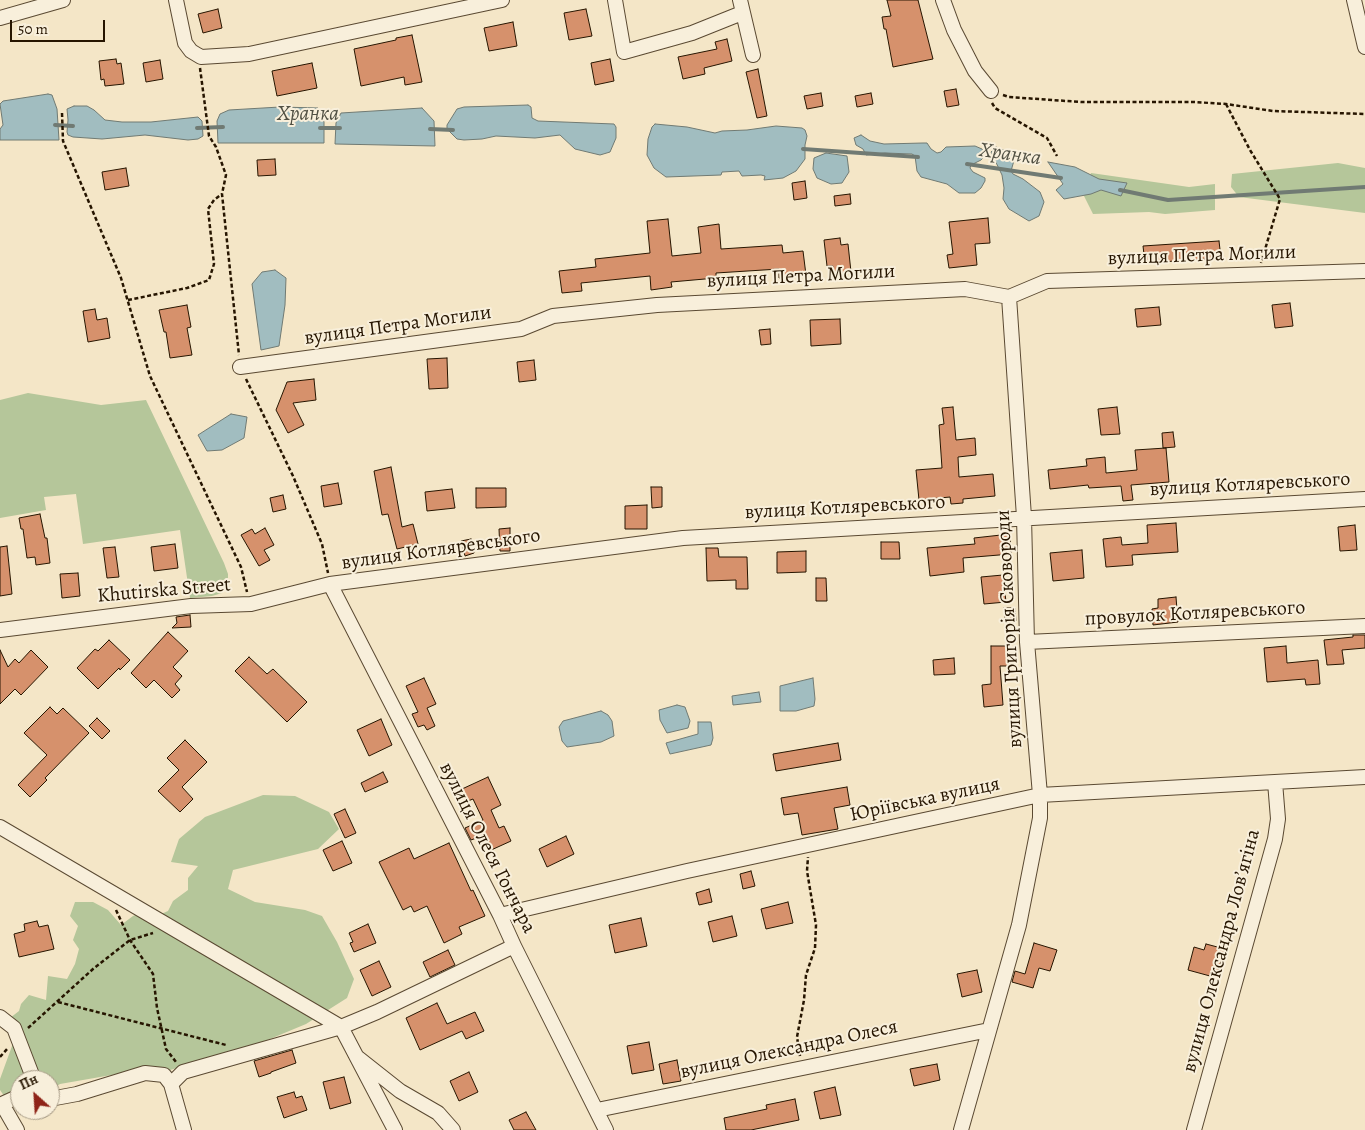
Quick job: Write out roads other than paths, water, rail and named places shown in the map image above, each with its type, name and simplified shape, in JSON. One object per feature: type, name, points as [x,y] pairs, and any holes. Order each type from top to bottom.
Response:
[{"type":"street","points":[[0,18],[62,0]]},
{"type":"street","points":[[176,0],[185,43],[201,57],[249,54],[502,0]]},
{"type":"street","points":[[615,0],[624,52],[692,33],[741,7],[753,55]]},
{"type":"street","points":[[943,0],[954,30],[975,71],[991,91]]},
{"type":"street","points":[[1354,0],[1365,48]]},
{"type":"street","name":"вулиця Петра Могили","points":[[240,367],[520,329],[553,316],[657,305],[965,289],[1009,297],[1047,281],[1365,271]]},
{"type":"street","name":"вулиця Григорія Сковороди","points":[[961,1130],[1019,925],[1040,818],[1040,795],[1027,642],[1024,518],[1009,297]]},
{"type":"street","name":"вулиця Котляревського","points":[[330,584],[683,538],[1365,499]]},
{"type":"street","name":"Khutirska Street","points":[[0,630],[192,606],[251,604],[330,584]]},
{"type":"street","name":"вулиця Олеся Гончара","points":[[330,584],[500,915],[606,1130]]},
{"type":"street","name":"провулок Котляревського","points":[[1027,642],[1365,626]]},
{"type":"street","name":"Юріївська вулиця","points":[[500,915],[687,871],[1040,795],[1365,777]]},
{"type":"street","name":"вулиця Олександра Ловʼягіна","points":[[1194,1130],[1275,839],[1278,819],[1275,782]]},
{"type":"street","points":[[0,827],[341,1027],[395,1130]]},
{"type":"street","points":[[171,1084],[183,1072],[341,1027],[377,1012],[514,946]]},
{"type":"street","points":[[0,1017],[14,1028],[30,1070]]},
{"type":"street","name":"вулиця Олександра Олеся","points":[[597,1110],[989,1030]]},
{"type":"street","points":[[357,1057],[400,1091],[438,1113],[453,1130]]},
{"type":"street","points":[[60,1097],[77,1094],[145,1073],[164,1075],[171,1084],[184,1130]]},
{"type":"street","points":[[10,1100],[2,1104],[10,1119]]},
{"type":"water","points":[[52,95],[57,109],[59,140],[0,140],[0,129],[3,125],[0,104],[3,101]]},
{"type":"water","points":[[528,105],[531,107],[532,118],[538,121],[614,124],[616,127],[616,138],[610,152],[600,155],[575,149],[560,135],[535,138],[496,136],[464,140],[457,139],[447,129],[447,125],[457,109],[464,107]]},
{"type":"water","points":[[74,106],[87,106],[105,120],[122,122],[151,122],[198,117],[202,121],[203,136],[198,139],[188,140],[145,135],[102,139],[73,137],[68,135],[67,132],[67,109]]},
{"type":"water","points":[[280,107],[318,108],[324,122],[324,143],[218,143],[217,121],[220,114],[229,110]]},
{"type":"water","points":[[422,108],[434,121],[435,146],[335,144],[336,123],[341,113]]},
{"type":"water","points":[[655,124],[687,127],[715,133],[776,126],[802,128],[807,136],[805,159],[796,171],[783,178],[764,180],[765,176],[742,176],[739,171],[722,172],[721,175],[666,177],[654,168],[647,155],[648,139]]},
{"type":"water","points":[[861,135],[870,141],[884,144],[927,143],[937,153],[946,147],[975,146],[982,149],[986,155],[971,165],[970,168],[973,172],[985,178],[985,181],[975,193],[959,193],[947,184],[921,177],[917,171],[915,156],[912,154],[885,153],[866,155],[863,149],[856,145],[854,138]]},
{"type":"water","points":[[996,147],[1013,154],[1015,157],[1011,171],[1013,174],[1040,192],[1044,202],[1039,216],[1029,221],[1009,209],[1003,199],[1002,175],[991,152]]},
{"type":"water","points":[[826,153],[847,156],[849,172],[842,183],[831,184],[817,178],[813,169],[814,158]]},
{"type":"water","points":[[1048,162],[1075,167],[1099,179],[1127,183],[1121,196],[1101,190],[1091,194],[1064,199],[1056,190],[1063,184]]},
{"type":"water","points":[[275,270],[286,278],[285,305],[279,346],[261,350],[252,284],[262,272]]},
{"type":"water","points":[[231,414],[247,417],[244,438],[222,450],[207,451],[198,435]]},
{"type":"water","points":[[813,678],[814,706],[796,711],[780,711],[780,686]]},
{"type":"water","points":[[759,692],[761,702],[733,705],[732,696]]},
{"type":"water","points":[[677,705],[685,707],[690,721],[688,728],[667,733],[660,720],[659,710]]},
{"type":"water","points":[[601,711],[608,715],[612,721],[614,736],[601,742],[567,747],[562,741],[559,727],[563,721]]},
{"type":"water","points":[[698,722],[711,722],[713,738],[711,745],[670,754],[666,743],[698,734]]},
{"type":"waterway","name":"Хранка","points":[[55,125],[73,126]]},
{"type":"waterway","name":"Хранка","points":[[197,128],[223,127]]},
{"type":"waterway","name":"Хранка","points":[[320,128],[340,128]]},
{"type":"waterway","name":"Хранка","points":[[430,129],[453,130]]},
{"type":"waterway","name":"Хранка","points":[[803,149],[918,157]]},
{"type":"waterway","name":"Хранка","points":[[967,164],[1061,178]]},
{"type":"waterway","name":"Хранка","points":[[1120,190],[1168,200],[1365,187]]}]
